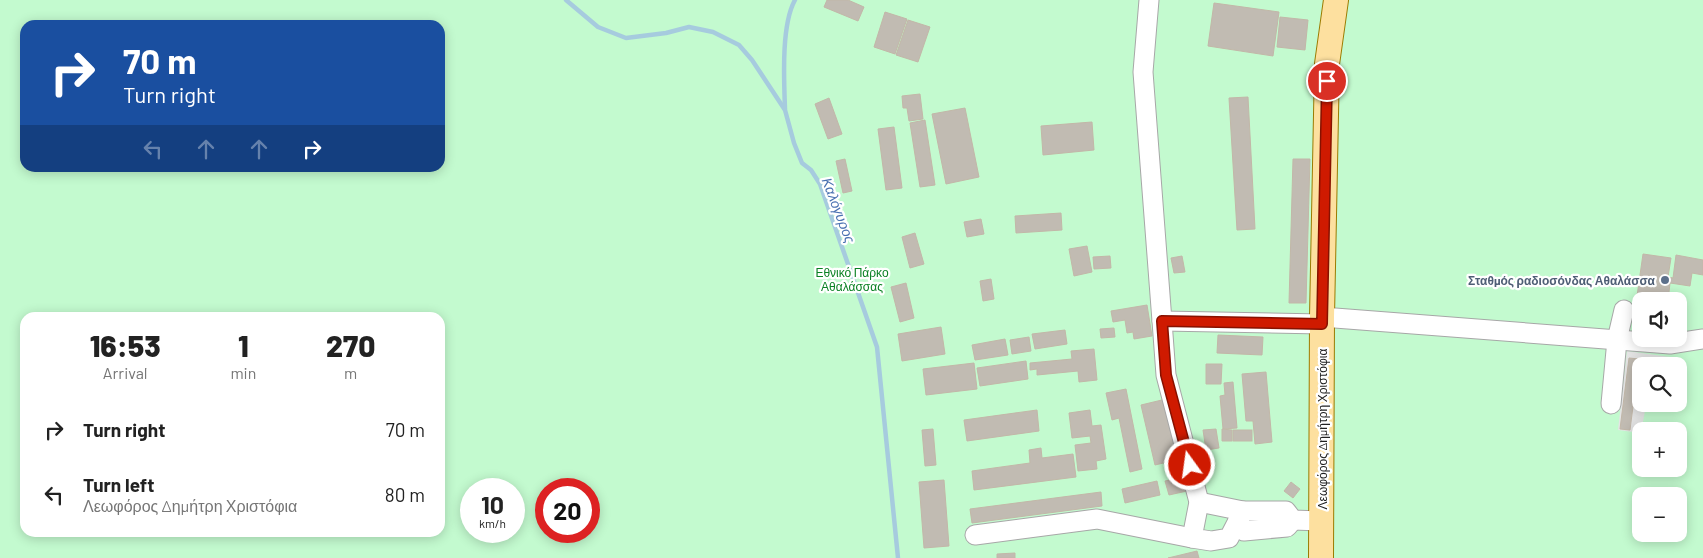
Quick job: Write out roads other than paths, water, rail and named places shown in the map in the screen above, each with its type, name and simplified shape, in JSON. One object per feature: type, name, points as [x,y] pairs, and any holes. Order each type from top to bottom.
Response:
[{"type":"main road","name":"Λεωφόρος Δημήτρη Χριστόφια","points":[[1321,558],[1322,320],[1327,64],[1336,0]]},
{"type":"lane","points":[[1149,0],[1143,72],[1166,375],[1199,502],[1192,538]]},
{"type":"lane","points":[[1612,404],[1617,340],[1624,310]]},
{"type":"lane","points":[[1162,321],[1322,320],[1670,344],[1703,339]]},
{"type":"lane","points":[[1199,502],[1240,515]]},
{"type":"lane","points":[[1240,515],[1244,531],[1287,527],[1294,520],[1321,521]]},
{"type":"lane","points":[[975,535],[1097,519],[1211,541],[1229,538],[1240,515]]},
{"type":"waterway","name":"Καλόγυρος","points":[[566,0],[598,27],[626,38],[666,33],[689,27],[713,32],[739,45],[752,60],[785,110],[794,143],[802,163],[811,170],[820,184],[877,347],[898,558]]},
{"type":"waterway","points":[[785,109],[785,38],[787,24],[795,0]]},
{"type":"place","name":"Σταθμός ραδιοσόνδας Αθαλάσσα","points":[[1665,280]]},
{"type":"park label","name":"Εθνικό Πάρκο Αθαλάσσας","points":[[852,279]]}]
